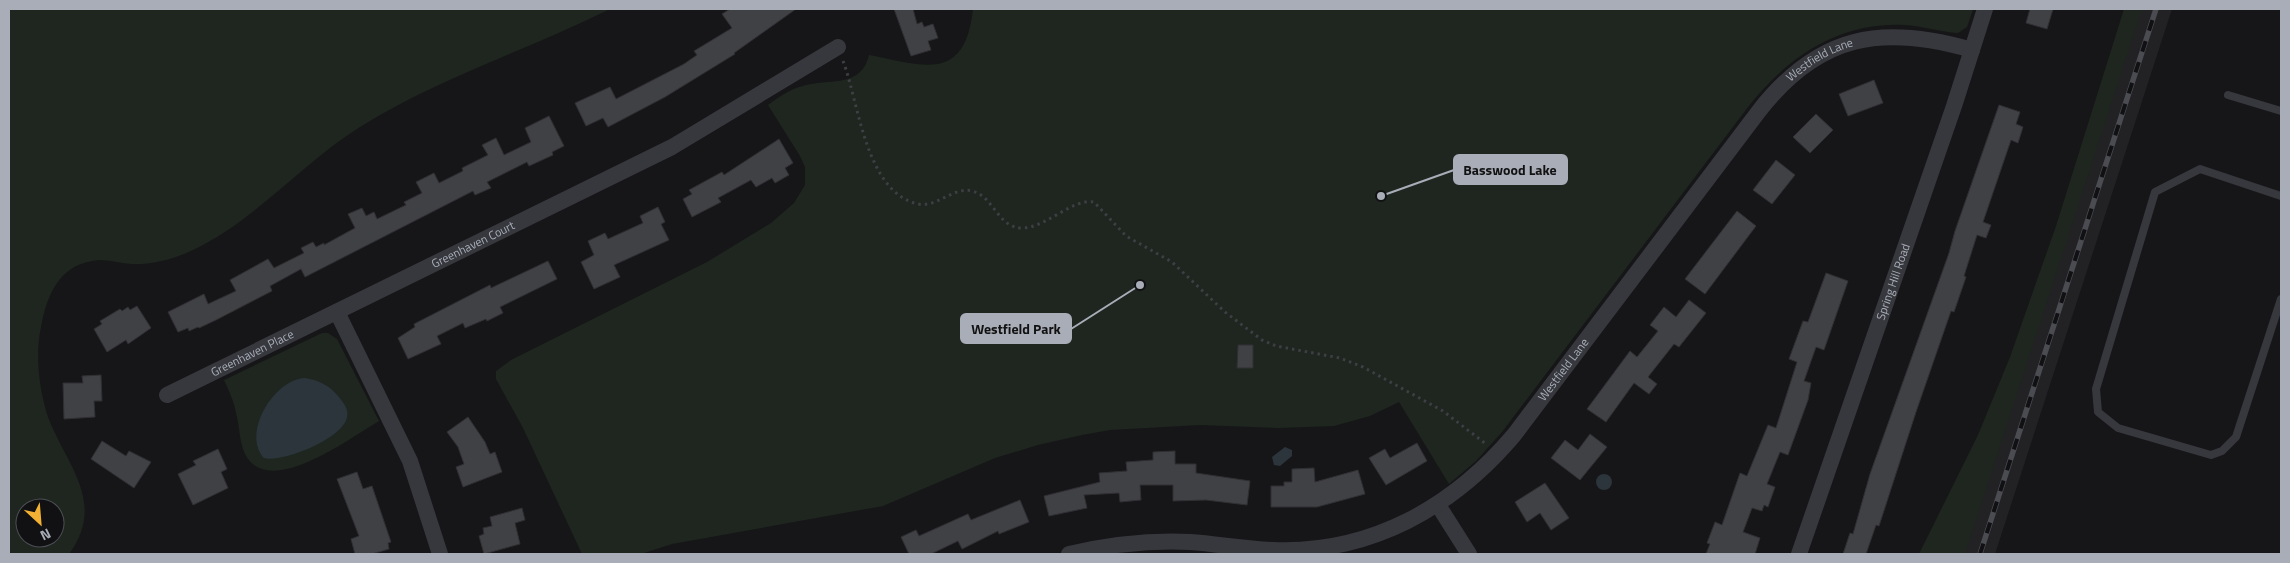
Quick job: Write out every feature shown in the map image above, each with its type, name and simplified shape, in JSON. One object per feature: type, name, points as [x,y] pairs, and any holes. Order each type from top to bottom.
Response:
[{"type":"street","name":"Spring Hill Road","points":[[1798,554],[1985,9]]},
{"type":"street","name":"Westfield Lane","points":[[1069,554],[1122,545],[1159,542],[1197,543],[1273,550],[1323,548],[1388,531],[1438,505],[1469,482],[1498,454],[1759,111],[1792,74],[1829,51],[1851,43],[1878,37],[1915,36],[1972,50]]},
{"type":"street","name":"Greenhaven Court","points":[[337,312],[672,147],[736,111],[838,47]]},
{"type":"street","name":"Greenhaven Place","points":[[167,395],[337,312]]},
{"type":"street","points":[[337,312],[410,461],[440,554]]},
{"type":"street","points":[[1438,505],[1469,554]]},
{"type":"lane","points":[[2228,95],[2281,111]]},
{"type":"lane","points":[[2281,196],[2200,169],[2155,192],[2096,389],[2098,412],[2118,428],[2164,444],[2210,455],[2222,451],[2236,437],[2281,299]]},
{"type":"path","points":[[838,47],[851,81],[862,132],[872,158],[887,182],[908,200],[919,204],[926,204],[963,191],[972,191],[981,196],[1008,224],[1022,228],[1042,223],[1084,202],[1094,202],[1126,236],[1172,262],[1225,312],[1262,340],[1276,346],[1340,358],[1363,367],[1443,411],[1498,454]]},
{"type":"shaded area","points":[[9,9],[610,9],[420,94],[360,127],[318,157],[238,223],[216,238],[193,250],[171,259],[147,264],[131,264],[107,260],[86,262],[74,267],[65,274],[58,282],[47,303],[38,348],[42,393],[47,414],[79,482],[84,499],[84,517],[80,535],[69,554],[9,554]]},
{"type":"shaded area","points":[[973,9],[1973,9],[1967,27],[1958,33],[1904,25],[1879,26],[1856,30],[1834,37],[1814,47],[1777,75],[1745,111],[1502,432],[1476,461],[1449,484],[1399,402],[1370,416],[1334,426],[1279,428],[1200,425],[1110,430],[1082,435],[1038,445],[995,458],[883,506],[672,544],[641,554],[582,554],[523,428],[496,379],[496,371],[511,360],[707,262],[771,223],[794,203],[805,185],[805,167],[768,105],[798,87],[851,78],[865,66],[869,55],[923,65],[938,64],[951,59],[961,49],[968,33]]},
{"type":"shaded area","points":[[2124,9],[2142,9],[1965,554],[1919,554],[1978,435],[2010,357],[2056,226]]},
{"type":"shaded area","points":[[2141,9],[2172,9],[1995,554],[1964,554]]},
{"type":"shaded area","points":[[322,333],[328,333],[337,339],[379,421],[310,461],[290,468],[272,471],[256,466],[243,449],[234,404],[224,380]]},
{"type":"shaded area","points":[[305,378],[323,384],[340,398],[347,411],[347,417],[343,425],[324,441],[298,453],[273,459],[264,458],[258,448],[256,436],[264,409],[272,397],[282,388],[293,381]]},
{"type":"shaded area","points":[[1285,447],[1292,450],[1292,456],[1280,466],[1274,465],[1272,457]]},
{"type":"shaded area","points":[[1601,474],[1607,474],[1612,479],[1610,488],[1601,490],[1596,485],[1596,479]]},
{"type":"building","points":[[730,9],[796,9],[735,54],[665,97],[608,127],[603,118],[586,126],[575,103],[610,87],[616,99],[684,64],[697,55],[694,51],[732,28],[722,14]]},
{"type":"building","points":[[894,9],[913,9],[917,24],[922,22],[924,27],[933,24],[938,38],[928,41],[931,50],[911,56]]},
{"type":"building","points":[[2030,9],[2053,9],[2047,29],[2026,23]]},
{"type":"building","points":[[1874,80],[1883,103],[1848,116],[1839,94]]},
{"type":"building","points":[[1999,105],[2020,112],[2016,124],[2023,127],[2018,143],[2011,140],[1983,222],[1991,225],[1986,238],[1977,235],[1964,276],[1966,277],[1954,312],[1951,311],[1879,526],[1876,525],[1866,554],[1843,554],[1850,533],[1853,534],[1870,474],[1949,253]]},
{"type":"building","points":[[1816,114],[1833,130],[1810,153],[1793,137]]},
{"type":"building","points":[[549,116],[564,146],[552,152],[553,155],[529,166],[527,162],[487,182],[491,188],[475,195],[473,191],[305,277],[301,269],[270,286],[272,291],[216,320],[199,328],[189,331],[188,328],[178,332],[168,312],[204,294],[208,304],[236,291],[230,280],[268,259],[274,268],[304,253],[301,248],[313,242],[316,247],[324,243],[324,245],[355,228],[348,214],[362,208],[366,216],[374,212],[377,219],[406,205],[404,202],[422,193],[416,182],[434,173],[439,183],[463,171],[462,168],[488,155],[482,145],[496,138],[504,155],[531,142],[525,128]]},
{"type":"building","points":[[779,139],[793,163],[785,168],[789,175],[775,183],[772,178],[756,187],[751,180],[718,198],[721,202],[692,217],[683,199],[692,194],[689,190],[722,172],[724,175]]},
{"type":"building","points":[[1776,160],[1795,175],[1772,204],[1753,190]]},
{"type":"building","points":[[658,207],[665,222],[661,224],[669,240],[614,265],[620,277],[594,289],[581,262],[594,255],[588,241],[605,233],[608,239],[643,223],[640,216]]},
{"type":"building","points":[[1737,211],[1756,226],[1705,294],[1685,279]]},
{"type":"building","points":[[548,261],[557,279],[500,307],[503,313],[487,321],[486,319],[465,328],[463,323],[437,336],[441,344],[408,359],[398,338],[415,327],[414,324],[490,285],[491,288]]},
{"type":"building","points":[[1826,273],[1848,281],[1824,350],[1816,347],[1804,381],[1811,383],[1808,400],[1788,455],[1780,452],[1767,484],[1775,487],[1768,507],[1764,505],[1762,511],[1752,508],[1743,532],[1760,538],[1755,554],[1706,554],[1710,544],[1707,543],[1715,522],[1722,525],[1740,473],[1747,476],[1768,425],[1776,428],[1797,362],[1789,359],[1803,321],[1808,322]]},
{"type":"building","points":[[1689,300],[1706,313],[1679,347],[1674,344],[1648,377],[1657,384],[1649,394],[1634,383],[1606,422],[1587,409],[1630,351],[1637,357],[1658,331],[1650,325],[1664,307],[1676,317]]},
{"type":"building","points":[[137,306],[151,328],[128,344],[126,340],[107,352],[94,329],[102,324],[100,321],[120,309],[122,311],[128,307],[130,310]]},
{"type":"building","points":[[1238,345],[1253,345],[1253,368],[1237,368]]},
{"type":"building","points":[[101,375],[102,401],[94,401],[95,417],[64,419],[63,383],[83,383],[82,376]]},
{"type":"building","points":[[468,417],[485,442],[490,454],[495,452],[502,472],[463,487],[456,467],[464,464],[458,447],[447,432]]},
{"type":"building","points":[[1590,434],[1607,447],[1580,480],[1551,458],[1565,440],[1578,450]]},
{"type":"building","points":[[102,441],[126,456],[129,451],[151,462],[134,488],[91,459]]},
{"type":"building","points":[[1417,443],[1427,461],[1386,485],[1369,458],[1385,449],[1390,458]]},
{"type":"building","points":[[218,449],[227,469],[221,472],[228,488],[193,505],[178,474],[196,465],[193,461]]},
{"type":"building","points":[[1175,451],[1175,464],[1196,464],[1196,473],[1250,481],[1247,505],[1206,500],[1173,501],[1173,485],[1140,485],[1141,500],[1120,502],[1119,493],[1084,495],[1087,508],[1049,516],[1044,496],[1100,482],[1099,473],[1127,471],[1126,462],[1153,460],[1153,452]]},
{"type":"building","points":[[1314,468],[1315,482],[1358,470],[1365,494],[1317,507],[1271,507],[1271,486],[1284,486],[1284,482],[1292,482],[1292,469]]},
{"type":"building","points":[[357,472],[363,489],[372,486],[391,542],[388,543],[389,549],[372,554],[355,554],[351,539],[359,536],[337,479]]},
{"type":"building","points":[[1545,483],[1569,518],[1551,530],[1540,513],[1527,522],[1515,502]]},
{"type":"building","points":[[1020,500],[1029,522],[999,534],[998,531],[962,549],[958,541],[931,554],[909,554],[901,537],[916,530],[919,536],[968,514],[971,520]]},
{"type":"building","points":[[522,508],[525,520],[515,523],[520,544],[484,554],[479,536],[484,534],[483,528],[492,526],[490,517]]},
{"type":"railway","points":[[1980,554],[2156,9]]},
{"type":"place","name":"Basswood Lake","points":[[1381,196]]},
{"type":"place","name":"Westfield Park","points":[[1140,285]]}]
